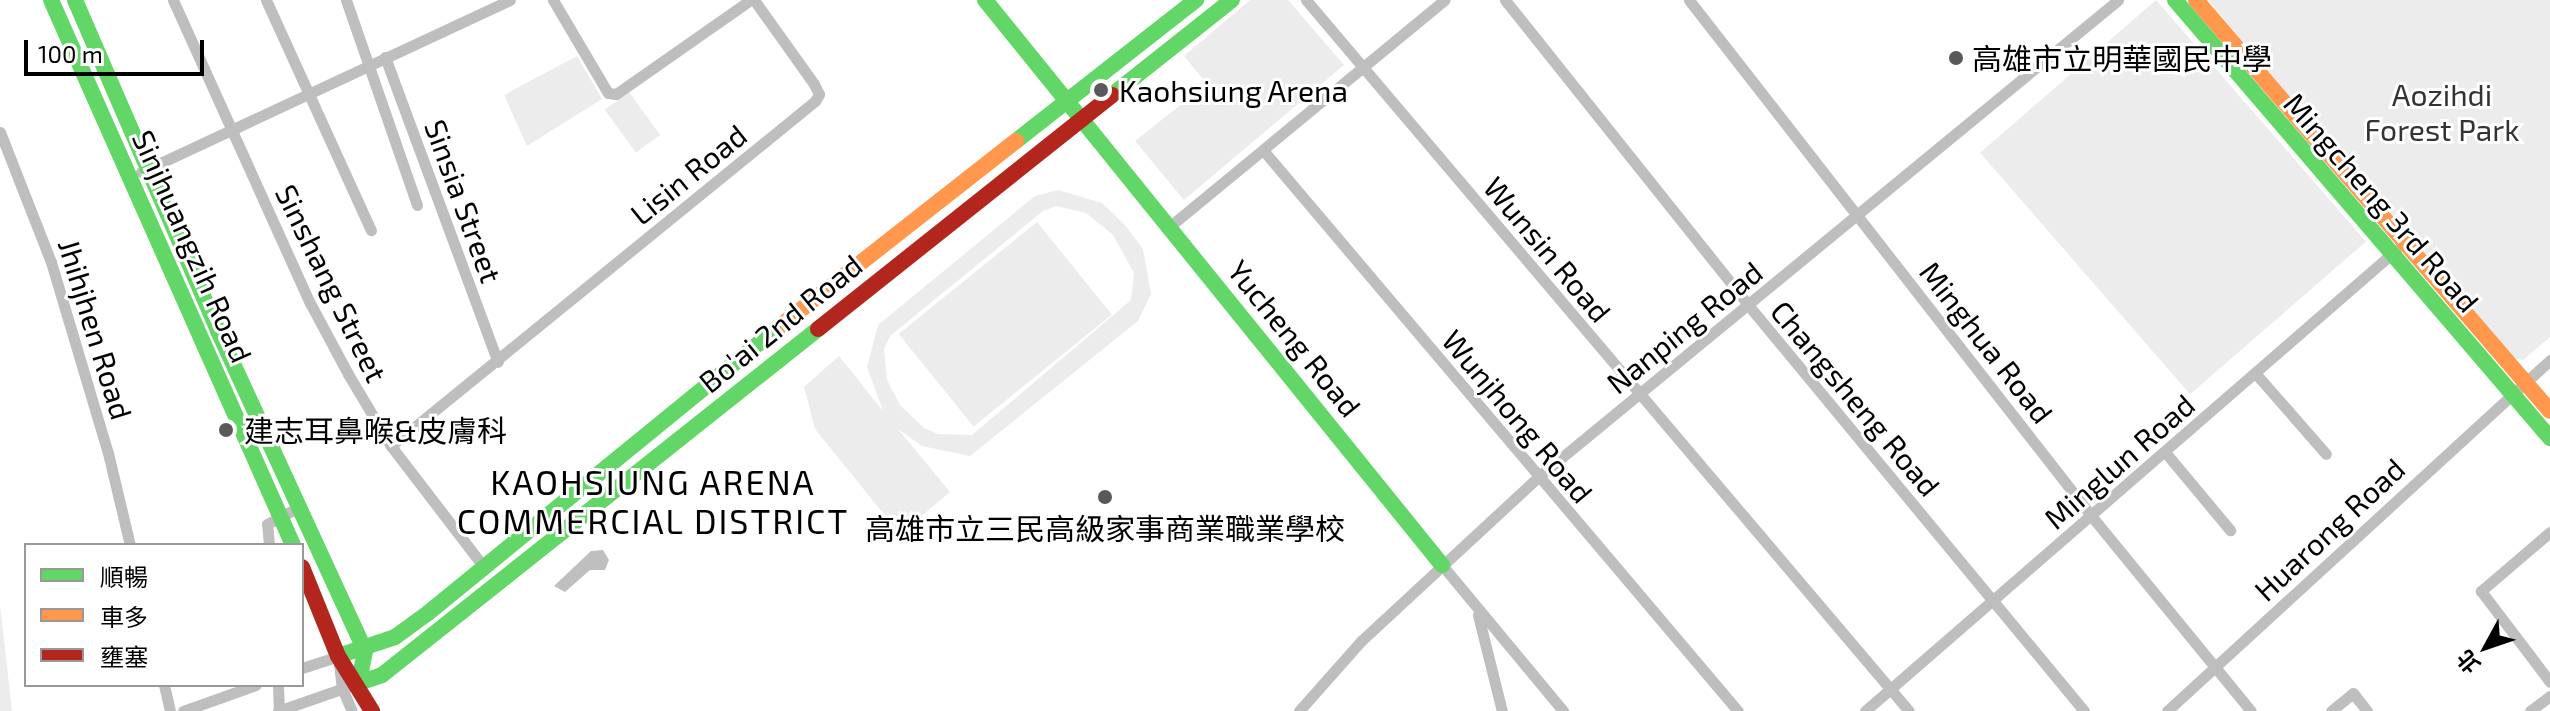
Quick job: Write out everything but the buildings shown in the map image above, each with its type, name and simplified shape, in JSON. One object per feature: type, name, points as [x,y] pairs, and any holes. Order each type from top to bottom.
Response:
[{"type":"street","name":"Sinjhuangzih Road","points":[[51,0],[133,175],[292,543]]},
{"type":"street","name":"Sinjhuangzih Road","points":[[75,0],[297,508],[365,651]]},
{"type":"street","name":"Sinshang Street","points":[[173,0],[310,303],[391,446],[483,566]]},
{"type":"street","points":[[266,0],[371,230]]},
{"type":"street","name":"Sinsia Street","points":[[346,0],[417,205]]},
{"type":"street","points":[[133,175],[510,0]]},
{"type":"street","points":[[553,0],[608,93],[616,94],[752,0]]},
{"type":"street","name":"Lisin Road","points":[[498,362],[815,101],[819,94],[814,84],[752,0]]},
{"type":"street","name":"Yucheng Road","points":[[985,0],[1563,711]]},
{"type":"street","name":"Bo'ai 2nd Road","points":[[338,656],[365,651],[395,637],[649,429],[1196,0]]},
{"type":"street","name":"Bo'ai 2nd Road","points":[[359,683],[400,661],[1080,117],[1232,0]]},
{"type":"street","name":"Wunsin Road","points":[[1306,0],[1909,711]]},
{"type":"street","points":[[1169,227],[1444,0]]},
{"type":"street","name":"Changsheng Road","points":[[1505,0],[1749,306],[2084,711]]},
{"type":"street","name":"Minghua Road","points":[[1689,0],[2093,518],[2251,711]]},
{"type":"street","name":"Nanping Road","points":[[1299,711],[1361,641],[1538,477],[2118,0]]},
{"type":"street","name":"Mingcheng 3rd Road","points":[[2175,0],[2204,23],[2517,389],[2550,438]]},
{"type":"street","name":"Mingcheng 3rd Road","points":[[2196,0],[2204,23]]},
{"type":"street","name":"Sinsia Street","points":[[385,57],[498,362]]},
{"type":"street","name":"Jhihjhen Road","points":[[0,132],[38,222],[96,411],[129,543]]},
{"type":"street","name":"Wunjhong Road","points":[[1263,150],[1738,711]]},
{"type":"street","name":"Minglun Road","points":[[1865,711],[2093,518],[2396,250]]},
{"type":"street","name":"Huarong Road","points":[[2167,711],[2550,360]]},
{"type":"street","points":[[391,446],[498,362]]},
{"type":"street","points":[[2256,374],[2326,454]]},
{"type":"street","name":"Mingcheng 3rd Road","points":[[2517,389],[2550,411]]},
{"type":"street","points":[[2165,452],[2230,530]]},
{"type":"street","points":[[269,543],[267,524],[297,508]]},
{"type":"street","points":[[2550,532],[2481,591],[2550,682]]},
{"type":"street","points":[[304,572],[338,656],[342,688],[352,711]]},
{"type":"street","points":[[1475,605],[1502,711]]},
{"type":"street","points":[[359,683],[365,651]]},
{"type":"street","points":[[338,656],[359,683],[372,711]]},
{"type":"street","points":[[304,667],[338,656]]},
{"type":"street","points":[[278,687],[279,711],[359,683]]},
{"type":"street","points":[[164,687],[170,711]]},
{"type":"street","points":[[183,711],[250,687]]},
{"type":"street","points":[[2331,711],[2353,693],[2367,711]]},
{"type":"street","points":[[2530,711],[2550,696]]},
{"type":"green space","points":[[1250,0],[1288,0],[1344,65],[1184,200],[1135,141],[1207,84],[1184,56]]},
{"type":"green space","points":[[2156,0],[2366,242],[2190,394],[1980,153]]},
{"type":"green space","name":"Aozihdi Forest Park","points":[[2208,0],[2550,0],[2550,337],[2523,360],[2508,357]]},
{"type":"green space","points":[[577,56],[602,99],[527,146],[504,95]]},
{"type":"green space","points":[[629,92],[660,135],[636,153],[605,110]]},
{"type":"green space","points":[[1058,190],[1102,203],[1125,225],[1143,249],[1151,294],[1138,321],[970,456],[922,446],[898,429],[950,492],[900,534],[815,429],[804,387],[839,356],[883,411],[867,367],[878,325],[1035,196]],"holes":[[[1056,206],[1086,213],[1113,235],[1134,273],[1131,300],[972,435],[938,434],[924,428],[900,405],[887,380],[884,349],[890,336],[1043,211]]]},
{"type":"green space","points":[[1037,222],[1112,314],[974,426],[899,334]]},
{"type":"green space","points":[[0,605],[12,711],[0,711]]},
{"type":"shaded area","points":[[603,550],[609,560],[605,570],[590,570],[565,592],[554,586],[591,551]]},
{"type":"traffic: fast","points":[[51,0],[292,543]]},
{"type":"traffic: fast","points":[[75,0],[218,331],[365,651],[359,683]]},
{"type":"traffic: fast","points":[[985,0],[1442,565]]},
{"type":"traffic: fast","points":[[1016,141],[1196,0]]},
{"type":"traffic: fast","points":[[1112,95],[1232,0]]},
{"type":"traffic: fast","points":[[2175,0],[2550,438]]},
{"type":"traffic: fast","points":[[338,656],[395,637],[428,613],[780,326]]},
{"type":"traffic: fast","points":[[359,683],[382,675],[818,329]]},
{"type":"traffic: slow","points":[[2196,0],[2550,411]]},
{"type":"traffic: slow","points":[[780,326],[1016,141]]},
{"type":"traffic: jam","points":[[818,329],[1112,95]]},
{"type":"traffic: jam","points":[[304,572],[338,656],[372,711]]},
{"type":"place","name":"高雄市立明華國民中學","points":[[1956,58]]},
{"type":"place","name":"Kaohsiung Arena","points":[[1101,90]]},
{"type":"place","name":"建志耳鼻喉&皮膚科","points":[[226,430]]},
{"type":"place","name":"高雄市立三民高級家事商業職業學校","points":[[1105,497]]},
{"type":"district","name":"KAOHSIUNG ARENA COMMERCIAL DISTRICT","points":[[653,500]]}]
